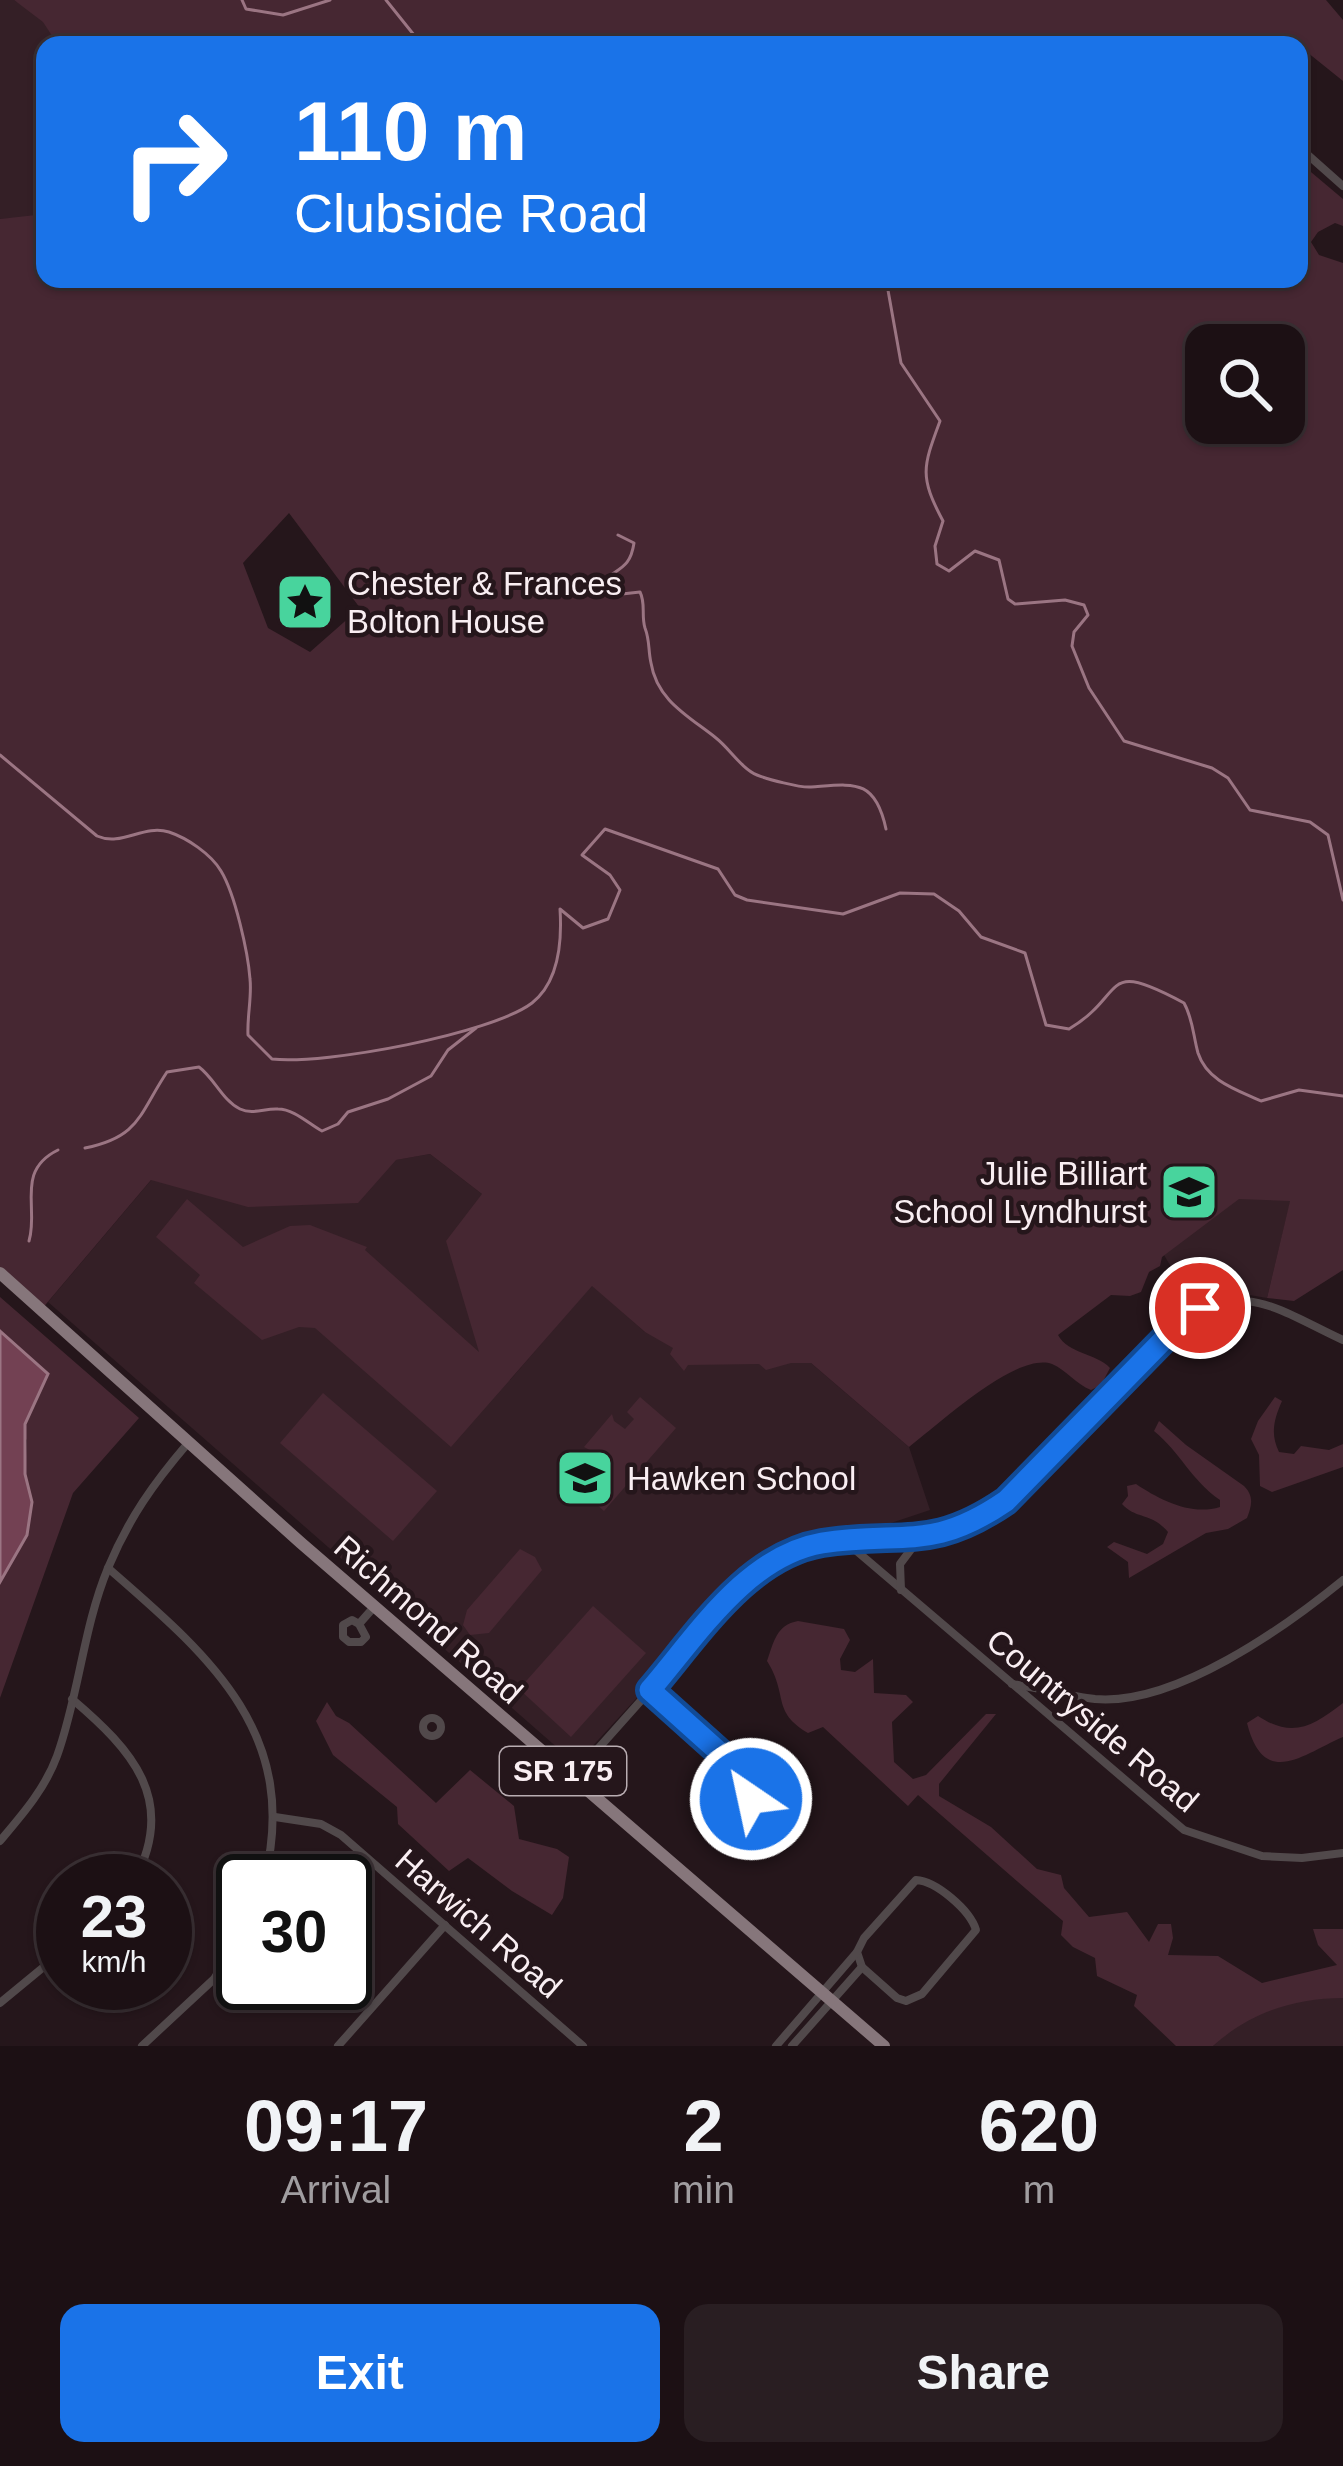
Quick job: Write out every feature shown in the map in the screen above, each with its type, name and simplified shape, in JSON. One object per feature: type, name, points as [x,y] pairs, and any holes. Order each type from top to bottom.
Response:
[{"type":"main road","name":"Richmond Road","points":[[0,1273],[374,1607],[884,2046]]},
{"type":"street","points":[[1308,155],[1343,186]]},
{"type":"street","points":[[572,1778],[751,1576],[799,1550],[957,1531],[1006,1501],[1200,1308],[1229,1298],[1263,1303],[1343,1340]]},
{"type":"street","points":[[0,1841],[32,1804],[56,1758],[108,1568],[159,1473],[189,1442]]},
{"type":"street","points":[[902,1591],[900,1564],[919,1539]]},
{"type":"street","name":"Countryside Road","points":[[846,1542],[1184,1830],[1262,1856],[1343,1853]]},
{"type":"street","points":[[108,1568],[195,1644],[239,1700],[257,1742],[275,1817],[269,1854]]},
{"type":"street","points":[[1010,1684],[1099,1700],[1163,1689],[1262,1640],[1343,1580]]},
{"type":"street","points":[[358,1624],[374,1607]]},
{"type":"street","points":[[650,1690],[747,1777]]},
{"type":"street","points":[[72,1699],[118,1738],[135,1762],[148,1796],[152,1831],[144,1854]]},
{"type":"street","name":"Harwich Road","points":[[275,1817],[321,1824],[340,1835],[583,2046]]},
{"type":"street","points":[[792,2046],[864,1938],[919,1879],[932,1884],[975,1925],[973,1937],[912,2000],[897,1998],[862,1967],[857,1952]]},
{"type":"street","points":[[338,2046],[445,1925]]},
{"type":"street","points":[[776,2046],[862,1967]]},
{"type":"street","points":[[0,2003],[36,1973]]},
{"type":"street","points":[[142,2046],[216,1975]]},
{"type":"shaded area","points":[[0,0],[14,0],[44,22],[53,36],[36,36],[36,229],[29,218],[0,219]]},
{"type":"shaded area","points":[[14,0],[1326,0],[1343,20],[1343,81],[1308,53],[1308,36],[52,36],[43,22]]},
{"type":"shaded area","points":[[1308,170],[1343,199],[1343,226],[1335,223],[1311,242],[1319,255],[1343,263],[1343,1270],[1294,1301],[1267,1298],[1290,1201],[1239,1199],[1162,1257],[1141,1292],[1111,1295],[1058,1335],[1068,1346],[1110,1368],[1101,1385],[1091,1390],[1052,1364],[1019,1368],[978,1392],[909,1447],[811,1363],[766,1370],[759,1364],[688,1365],[684,1371],[670,1354],[673,1348],[645,1332],[592,1286],[451,1447],[315,1328],[299,1327],[262,1340],[194,1283],[200,1275],[156,1237],[187,1199],[243,1247],[290,1226],[310,1225],[367,1247],[479,1352],[446,1241],[482,1194],[430,1154],[396,1160],[358,1203],[248,1207],[151,1180],[41,1310],[0,1273],[0,219],[36,215],[36,288],[1308,288]],"holes":[[[289,513],[360,608],[310,652],[268,628],[243,563]]]},
{"type":"shaded area","points":[[1310,1120],[1267,1298],[1232,1292],[1194,1306],[1164,1255],[1112,1245]]},
{"type":"shaded area","name":"Hawken School","points":[[185,1140],[366,1165],[430,1154],[482,1194],[510,1380],[592,1285],[645,1332],[783,1339],[909,1447],[930,1510],[879,1527],[789,1545],[759,1565],[576,1764],[48,1302]]},
{"type":"shaded area","points":[[0,1297],[139,1418],[73,1493],[0,1698],[0,1582],[27,1535],[32,1502],[25,1474],[27,1439],[0,1468]]},
{"type":"shaded area","points":[[0,1331],[48,1374],[25,1424],[25,1474],[32,1502],[27,1535],[0,1582]]},
{"type":"shaded area","points":[[323,1393],[437,1491],[393,1541],[280,1443]]},
{"type":"shaded area","points":[[640,1397],[676,1428],[604,1511],[568,1479],[584,1460],[592,1466],[601,1456],[584,1447],[612,1414],[625,1429],[634,1419],[627,1412]]},
{"type":"shaded area","points":[[1275,1397],[1282,1401],[1274,1426],[1279,1452],[1294,1454],[1301,1446],[1329,1450],[1343,1444],[1343,1467],[1272,1492],[1260,1486],[1259,1455],[1251,1439]]},
{"type":"shaded area","points":[[1159,1421],[1244,1486],[1251,1505],[1247,1518],[1228,1529],[1206,1533],[1129,1578],[1128,1562],[1107,1547],[1114,1542],[1147,1554],[1163,1544],[1168,1532],[1122,1504],[1128,1496],[1127,1486],[1136,1484],[1187,1508],[1220,1507],[1220,1500],[1154,1431]]},
{"type":"shaded area","points":[[520,1549],[535,1557],[542,1570],[489,1633],[470,1635],[463,1625],[467,1610]]},
{"type":"shaded area","points":[[593,1606],[646,1653],[571,1737],[519,1689]]},
{"type":"shaded area","points":[[798,1621],[844,1629],[850,1640],[840,1659],[841,1670],[855,1672],[873,1659],[874,1693],[906,1695],[913,1702],[892,1722],[894,1762],[913,1779],[926,1775],[986,1714],[996,1714],[939,1784],[939,1796],[991,1827],[1037,1869],[1061,1875],[1064,1888],[1089,1917],[1127,1912],[1149,1942],[1158,1924],[1171,1924],[1168,1955],[1218,1956],[1262,1983],[1337,1965],[1318,1945],[1313,1929],[1343,1929],[1343,1998],[1273,2010],[1213,2046],[1176,2046],[1134,2006],[1137,1995],[1097,1976],[1095,1958],[1061,1935],[1063,1921],[918,1795],[908,1806],[823,1727],[808,1733],[789,1717],[767,1661],[780,1630]]},
{"type":"shaded area","points":[[327,1702],[336,1716],[436,1803],[470,1770],[514,1806],[519,1839],[569,1857],[563,1898],[552,1915],[468,1858],[449,1871],[398,1824],[397,1807],[333,1755],[316,1721]]},
{"type":"shaded area","points":[[1343,1703],[1343,1737],[1286,1762],[1264,1756],[1247,1723],[1258,1716],[1282,1727],[1302,1727]]},
{"type":"shaded area","points":[[1343,1979],[1343,2046],[1213,2046],[1239,2022]]},
{"type":"waterway","points":[[242,0],[246,9],[283,15],[330,0]]},
{"type":"waterway","points":[[386,0],[415,36]]},
{"type":"waterway","points":[[888,288],[901,363],[940,421],[926,471],[943,521],[935,546],[937,564],[949,571],[975,551],[999,560],[1008,599],[1015,604],[1065,600],[1084,605],[1088,615],[1074,632],[1072,646],[1089,688],[1124,741],[1212,768],[1228,778],[1250,810],[1310,822],[1328,835],[1343,900]]},
{"type":"waterway","points":[[618,535],[634,543],[630,558],[602,582],[613,595],[640,592],[654,676],[667,698],[757,775],[799,786],[851,786],[869,793],[886,829]]},
{"type":"waterway","points":[[0,755],[97,836],[115,839],[169,832],[211,859],[226,881],[244,939],[250,986],[248,1035],[272,1059],[329,1057],[406,1045],[482,1026],[532,1003],[554,972],[560,909],[583,928],[608,919],[620,890],[610,875],[582,855],[605,829],[718,869],[735,895],[747,900],[843,914],[900,893],[934,894],[959,911],[981,937],[1025,953],[1046,1025],[1069,1029],[1117,986],[1138,983],[1184,1003],[1202,1063],[1224,1083],[1261,1101],[1299,1090],[1343,1096]]},
{"type":"waterway","points":[[85,1148],[128,1130],[167,1072],[199,1067],[240,1109],[284,1110],[322,1131],[338,1124],[348,1112],[388,1099],[431,1076],[448,1050],[476,1028]]},
{"type":"waterway","points":[[29,1241],[33,1179],[37,1168],[58,1150]]},
{"type":"place","name":"Chester & Frances Bolton House","points":[[305,602]]},
{"type":"place","name":"Julie Billiart School Lyndhurst","points":[[1189,1192]]},
{"type":"place","name":"Hawken School","points":[[585,1478]]},
{"type":"route","points":[[751,1799],[747,1777],[650,1690],[722,1607],[751,1576],[799,1550],[820,1544],[927,1538],[957,1531],[985,1516],[1006,1501],[1200,1308]]}]
